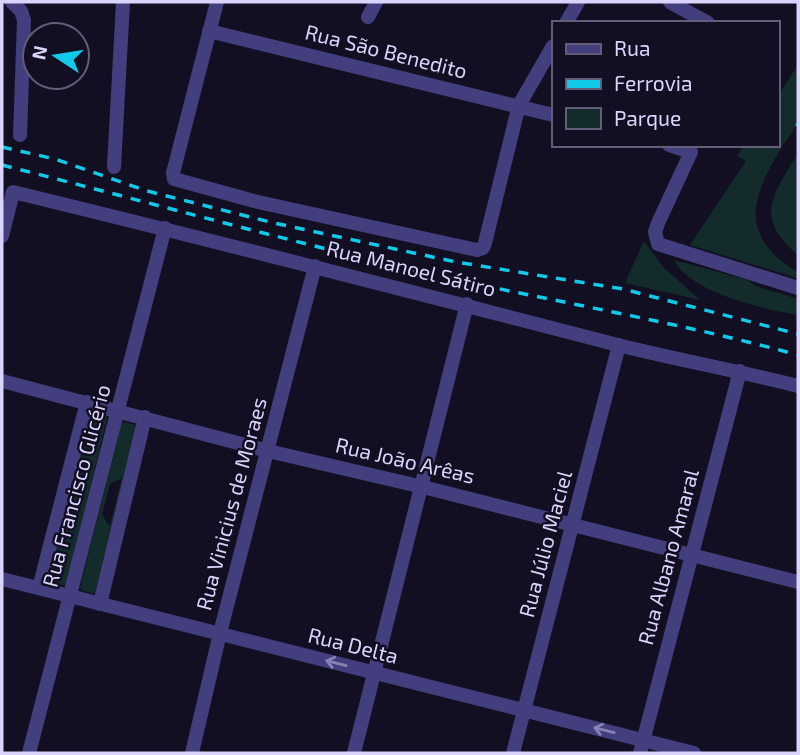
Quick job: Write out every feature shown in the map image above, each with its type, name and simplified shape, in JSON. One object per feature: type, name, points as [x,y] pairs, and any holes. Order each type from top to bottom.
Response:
[{"type":"street","points":[[11,2],[21,11],[24,20],[20,135]]},
{"type":"street","points":[[114,167],[123,2]]},
{"type":"street","points":[[209,31],[216,2]]},
{"type":"street","points":[[368,17],[376,2]]},
{"type":"street","points":[[567,21],[578,2]]},
{"type":"street","points":[[670,2],[704,21]]},
{"type":"street","name":"Rua São Benedito","points":[[209,31],[552,115]]},
{"type":"street","name":"Rua Manoel Sátiro","points":[[209,31],[172,177],[176,181],[258,202],[477,250],[483,248],[519,105]]},
{"type":"street","points":[[519,105],[552,48]]},
{"type":"street","points":[[675,147],[691,152],[658,223],[655,232],[658,244],[798,288]]},
{"type":"street","name":"Rua Manoel Sátiro","points":[[2,236],[13,192],[467,304],[619,345],[798,386]]},
{"type":"street","name":"Rua Francisco Glicério","points":[[29,753],[165,228]]},
{"type":"street","name":"Rua Vinicius de Moraes","points":[[192,753],[220,633],[315,266]]},
{"type":"street","points":[[354,753],[467,304]]},
{"type":"street","name":"Rua Júlio Maciel","points":[[513,753],[619,345]]},
{"type":"street","name":"Rua Albano Amaral","points":[[642,747],[740,371]]},
{"type":"street","name":"Rua João Arêas","points":[[2,381],[268,451],[573,524],[798,582]]},
{"type":"street","name":"Rua Francisco Glicério","points":[[39,588],[87,402]]},
{"type":"street","points":[[100,604],[145,417]]},
{"type":"street","name":"Rua Delta","points":[[2,579],[524,709],[642,747],[694,753]]},
{"type":"green space","points":[[798,65],[798,120],[762,185],[756,216],[766,245],[798,273],[797,278],[690,245],[746,161],[737,156],[743,147],[779,147],[779,94]]},
{"type":"green space","points":[[798,153],[798,255],[776,229],[772,206],[781,181]]},
{"type":"green space","points":[[644,241],[664,268],[700,300],[625,283]]},
{"type":"green space","points":[[674,260],[748,280],[755,286],[798,299],[798,315],[729,298],[695,282]]},
{"type":"green space","points":[[88,409],[108,414],[67,586],[47,581]]},
{"type":"green space","points":[[124,422],[136,425],[97,594],[80,588],[121,425]],"holes":[[[122,478],[110,526],[102,514],[110,484]]]},
{"type":"railway","points":[[2,147],[55,159],[147,191],[274,223],[456,262],[623,289],[798,334]]},
{"type":"railway","points":[[2,165],[396,266],[670,324],[798,355]]}]
